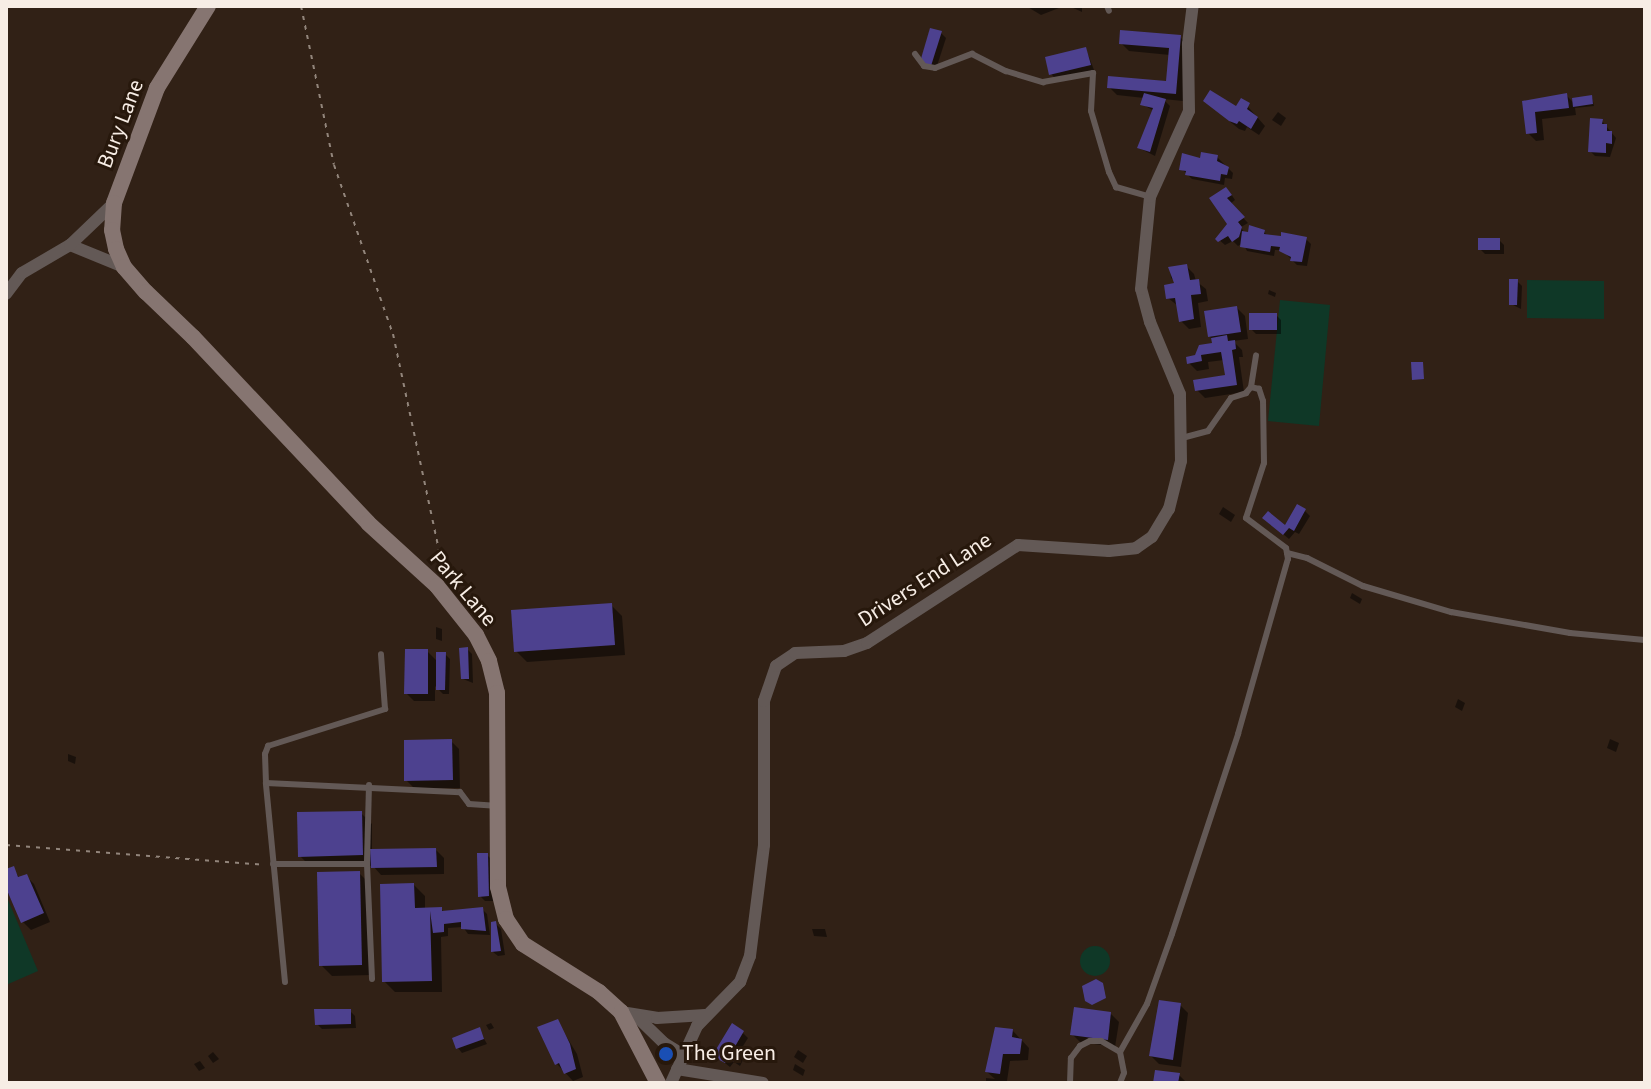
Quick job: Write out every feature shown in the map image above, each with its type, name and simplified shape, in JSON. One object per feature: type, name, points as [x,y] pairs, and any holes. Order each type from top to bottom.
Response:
[{"type":"street","name":"Bury Lane","points":[[124,267],[113,239],[114,203],[157,88],[208,6]]},
{"type":"street","name":"Drivers End Lane","points":[[671,1083],[705,1015],[740,982],[750,956],[764,845],[764,701],[776,666],[795,653],[844,651],[867,643],[1018,545],[1109,551],[1144,543],[1164,520],[1175,495],[1182,438],[1180,394],[1143,304],[1141,289],[1150,197],[1189,111],[1188,44],[1193,6]]},
{"type":"street","points":[[6,294],[22,273],[70,245],[114,203]]},
{"type":"street","points":[[70,245],[124,267]]},
{"type":"street","name":"Park Lane","points":[[124,267],[368,523],[437,586],[476,635],[493,675],[498,711],[495,806],[498,887],[506,919],[514,933],[550,963],[629,1014],[644,1056],[658,1083]]},
{"type":"street","points":[[629,1014],[673,1018],[705,1015]]},
{"type":"street","points":[[629,1014],[683,1055]]},
{"type":"street","points":[[644,1056],[664,1043]]},
{"type":"street","points":[[677,1069],[763,1083]]},
{"type":"lane","points":[[915,54],[924,66],[935,68],[972,54],[1014,74],[1043,82],[1093,73],[1091,111],[1109,172],[1116,187],[1150,197]]},
{"type":"lane","points":[[1182,438],[1212,427],[1231,398],[1246,393],[1251,387],[1256,355]]},
{"type":"lane","points":[[1251,387],[1259,389],[1263,401],[1264,463],[1246,518],[1278,540],[1287,553],[1307,558],[1363,586],[1451,612],[1570,633],[1645,640]]},
{"type":"lane","points":[[1120,1083],[1124,1073],[1120,1052],[1147,1004],[1172,934],[1238,734],[1287,553]]},
{"type":"lane","points":[[285,982],[265,754],[268,746],[385,709],[381,654]]},
{"type":"lane","points":[[266,783],[369,785],[460,792],[469,804],[495,806]]},
{"type":"lane","points":[[369,785],[367,864],[372,979]]},
{"type":"lane","points":[[273,864],[367,864]]},
{"type":"lane","points":[[1070,1083],[1071,1058],[1080,1046],[1101,1041],[1120,1052]]},
{"type":"path","points":[[301,6],[334,165],[393,334],[444,572],[437,586]]},
{"type":"path","points":[[6,845],[273,864]]},
{"type":"green space","points":[[1527,280],[1604,281],[1604,319],[1527,318]]},
{"type":"green space","points":[[1280,300],[1330,305],[1319,426],[1268,421]]},
{"type":"green space","points":[[6,895],[38,971],[6,985]]},
{"type":"green space","points":[[1095,946],[1106,950],[1110,961],[1106,972],[1095,976],[1084,972],[1080,961],[1084,950]]},
{"type":"building","points":[[930,28],[942,31],[931,66],[920,62]]},
{"type":"building","points":[[1120,30],[1181,35],[1176,94],[1107,88],[1108,76],[1166,81],[1169,48],[1119,44]]},
{"type":"building","points":[[1086,47],[1091,65],[1049,75],[1045,57]]},
{"type":"building","points":[[1210,90],[1236,106],[1241,98],[1250,103],[1247,109],[1258,117],[1251,129],[1239,121],[1237,124],[1229,121],[1203,101]]},
{"type":"building","points":[[1144,93],[1166,99],[1150,152],[1137,148],[1153,108],[1140,105]]},
{"type":"building","points":[[1567,93],[1569,108],[1535,112],[1537,133],[1526,134],[1522,101]]},
{"type":"building","points":[[1592,95],[1593,104],[1573,107],[1572,98]]},
{"type":"building","points":[[1590,118],[1603,119],[1602,124],[1607,124],[1607,131],[1612,131],[1612,144],[1606,143],[1606,153],[1588,152]]},
{"type":"building","points":[[1201,152],[1218,155],[1217,161],[1229,167],[1227,175],[1221,174],[1220,181],[1185,175],[1186,171],[1179,170],[1182,153],[1200,158]]},
{"type":"building","points":[[1226,187],[1232,195],[1227,198],[1245,217],[1238,222],[1242,227],[1239,237],[1232,242],[1228,236],[1218,242],[1215,239],[1227,224],[1209,198]]},
{"type":"building","points":[[1249,225],[1265,230],[1264,234],[1281,236],[1281,232],[1307,237],[1302,262],[1290,261],[1291,257],[1279,251],[1280,247],[1271,246],[1270,252],[1240,247],[1242,231],[1248,232]]},
{"type":"building","points":[[1478,238],[1500,238],[1500,250],[1478,250]]},
{"type":"building","points":[[1187,264],[1190,280],[1199,279],[1201,294],[1191,295],[1194,319],[1179,322],[1175,298],[1166,299],[1164,285],[1174,283],[1168,267]]},
{"type":"building","points":[[1509,279],[1518,279],[1517,305],[1509,305]]},
{"type":"building","points":[[1237,306],[1241,332],[1208,337],[1204,311]]},
{"type":"building","points":[[1249,313],[1277,313],[1277,330],[1249,330]]},
{"type":"building","points":[[1227,335],[1228,341],[1235,340],[1236,349],[1232,350],[1237,385],[1195,391],[1193,380],[1225,375],[1221,352],[1201,355],[1202,361],[1187,364],[1186,357],[1195,355],[1199,345],[1212,343],[1211,338]]},
{"type":"building","points":[[1411,362],[1423,362],[1424,379],[1412,380]]},
{"type":"building","points":[[1297,504],[1306,509],[1294,531],[1289,528],[1283,535],[1262,518],[1268,511],[1285,525]]},
{"type":"building","points":[[612,603],[615,645],[514,652],[511,610]]},
{"type":"building","points":[[468,647],[469,679],[461,679],[459,648]]},
{"type":"building","points":[[405,649],[428,649],[428,694],[404,694]]},
{"type":"building","points":[[436,652],[446,652],[445,690],[436,690]]},
{"type":"building","points":[[452,739],[453,780],[404,781],[404,740]]},
{"type":"building","points":[[362,811],[363,855],[298,857],[297,812]]},
{"type":"building","points":[[436,848],[437,867],[371,868],[370,849]]},
{"type":"building","points":[[477,853],[488,853],[489,896],[478,897]]},
{"type":"building","points":[[14,866],[18,877],[27,874],[44,913],[21,923],[6,888],[6,869]]},
{"type":"building","points":[[360,871],[362,965],[319,966],[317,872]]},
{"type":"building","points":[[414,883],[415,908],[442,907],[442,911],[483,907],[486,931],[461,929],[461,922],[444,924],[444,932],[433,933],[430,911],[432,981],[382,982],[380,884]]},
{"type":"building","points":[[496,921],[501,951],[491,952],[491,922]]},
{"type":"building","points":[[1096,979],[1103,983],[1106,998],[1092,1005],[1085,1001],[1082,986]]},
{"type":"building","points":[[1159,1000],[1181,1003],[1173,1060],[1149,1056]]},
{"type":"building","points":[[1074,1007],[1111,1012],[1108,1040],[1070,1035]]},
{"type":"building","points":[[314,1009],[351,1009],[351,1024],[315,1025]]},
{"type":"building","points":[[558,1019],[570,1044],[576,1069],[564,1074],[559,1063],[555,1065],[537,1027]]},
{"type":"building","points":[[732,1023],[744,1031],[733,1050],[740,1054],[734,1062],[728,1058],[725,1063],[712,1056]]},
{"type":"building","points":[[480,1027],[484,1039],[456,1049],[452,1038]]},
{"type":"building","points":[[995,1027],[1013,1029],[1012,1037],[1022,1039],[1020,1054],[1003,1054],[1000,1074],[985,1072]]},
{"type":"building","points":[[1155,1070],[1180,1073],[1178,1083],[1153,1083]]},
{"type":"place","name":"The Green","points":[[666,1054]]}]
